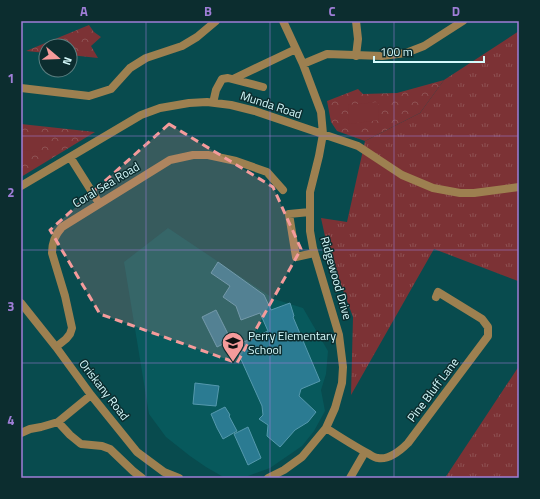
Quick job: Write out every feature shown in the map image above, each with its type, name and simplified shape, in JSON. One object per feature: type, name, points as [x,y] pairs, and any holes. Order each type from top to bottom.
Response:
[{"type":"street","points":[[21,88],[89,96],[111,89],[130,68],[146,58],[182,46],[197,37],[216,21]]},
{"type":"street","name":"Ridgewood Drive","points":[[283,21],[303,64],[321,112],[323,134],[320,156],[310,192],[310,231],[314,253],[339,335],[343,367],[342,383],[335,408],[326,428]]},
{"type":"street","points":[[356,21],[358,39],[356,56]]},
{"type":"street","points":[[303,64],[327,54],[382,56],[406,53],[424,46],[463,21]]},
{"type":"street","points":[[233,79],[296,49]]},
{"type":"street","points":[[213,103],[216,90],[222,79],[228,78],[263,87]]},
{"type":"street","name":"Munda Road","points":[[21,186],[141,115],[160,108],[189,103],[213,103],[231,105],[255,111],[358,146],[402,175],[433,188],[460,193],[474,193],[519,187]]},
{"type":"street","name":"Coral Sea Road","points":[[56,347],[66,339],[72,328],[65,296],[52,253],[54,238],[62,227],[170,160],[192,155],[208,155],[236,161],[267,172],[283,190]]},
{"type":"street","points":[[70,157],[99,203]]},
{"type":"street","points":[[310,212],[289,214],[296,257],[314,253]]},
{"type":"street","name":"Pine Bluff Lane","points":[[326,428],[377,458],[393,454],[408,443],[488,336],[488,327],[482,319],[438,292],[436,297]]},
{"type":"street","name":"Oriskany Road","points":[[21,303],[56,347],[91,395],[137,452],[164,472],[179,478]]},
{"type":"street","points":[[21,433],[30,429],[58,422],[91,395]]},
{"type":"street","points":[[58,422],[70,435],[82,444],[110,448],[142,478]]},
{"type":"street","points":[[268,478],[284,470],[302,457],[326,428]]},
{"type":"street","points":[[350,478],[365,452]]},
{"type":"highlighted area","points":[[169,124],[273,187],[301,249],[237,363],[100,314],[50,230]]},
{"type":"shaded area","name":"Perry Elementary School","points":[[168,228],[274,299],[303,308],[328,351],[326,374],[321,390],[325,411],[314,431],[302,446],[270,468],[248,476],[225,478],[190,456],[166,437],[149,414],[124,262]]},
{"type":"green space","points":[[89,25],[94,32],[101,37],[91,46],[98,58],[78,56],[78,38],[58,38]]},
{"type":"green space","points":[[519,31],[519,282],[434,249],[351,395],[353,317],[328,250],[321,218],[347,222],[365,141],[420,113],[444,80]]},
{"type":"green space","points":[[38,46],[38,52],[26,51]]},
{"type":"green space","points":[[444,80],[420,113],[365,141],[337,131],[331,122],[327,101],[358,89],[363,94],[397,93]]},
{"type":"green space","points":[[378,102],[379,120],[349,124],[348,105]]},
{"type":"green space","points":[[21,124],[95,132],[21,177]]},
{"type":"green space","points":[[21,132],[42,134],[41,152],[21,150]]},
{"type":"green space","points":[[519,366],[519,478],[445,478]]},
{"type":"building","points":[[218,262],[264,295],[271,310],[290,303],[293,317],[320,381],[301,389],[299,396],[316,412],[308,422],[295,430],[280,447],[267,436],[268,425],[259,419],[263,415],[262,406],[235,346],[268,331],[260,313],[241,320],[236,306],[223,297],[230,286],[211,273]]},
{"type":"building","points":[[216,310],[231,340],[217,347],[202,317]]},
{"type":"building","points":[[195,383],[219,386],[216,406],[193,404]]},
{"type":"building","points":[[225,407],[237,431],[223,439],[211,414]]},
{"type":"building","points":[[248,427],[261,458],[248,465],[234,434]]},
{"type":"place","name":"Perry Elementary School","points":[[233,362]]}]
